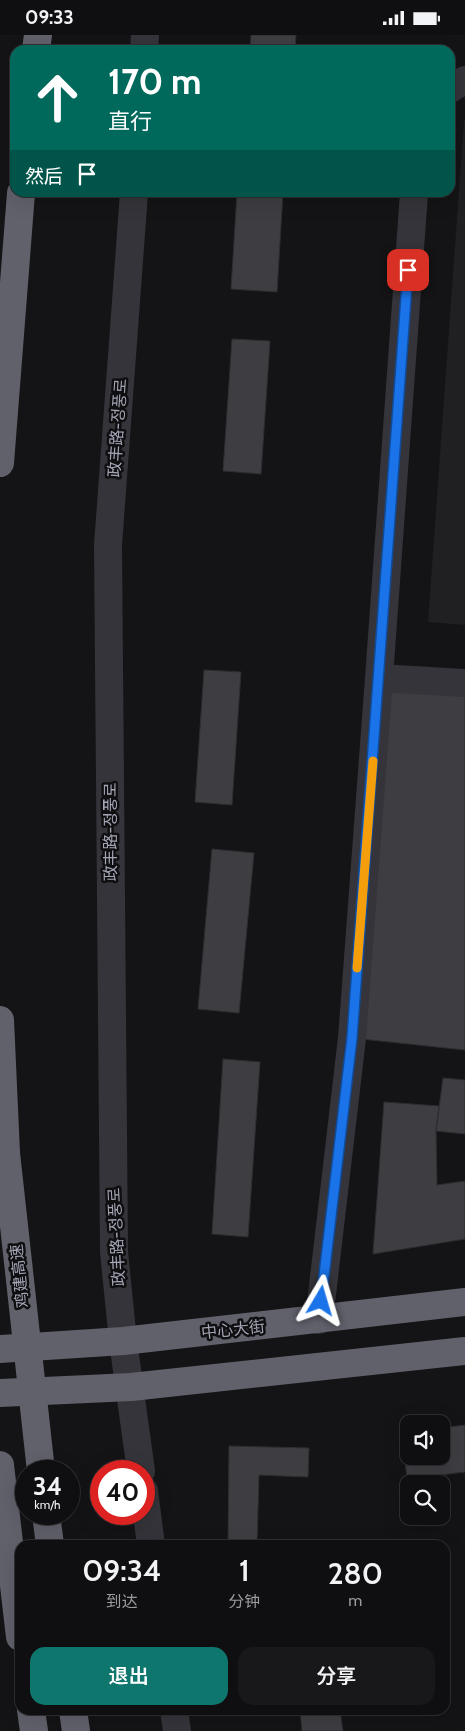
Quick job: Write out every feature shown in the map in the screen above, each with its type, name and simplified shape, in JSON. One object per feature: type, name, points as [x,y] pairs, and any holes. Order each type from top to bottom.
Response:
[{"type":"highway","points":[[0,463],[20,197]]},
{"type":"highway","name":"鸡建高速","points":[[0,1020],[6,1153],[40,1460]]},
{"type":"highway","name":"中心大街","points":[[0,1349],[123,1341],[465,1302]]},
{"type":"highway","points":[[0,1393],[131,1387],[327,1368],[465,1351]]},
{"type":"highway","points":[[0,1465],[15,1603]]},
{"type":"highway","points":[[47,1525],[49,1540]]},
{"type":"highway","points":[[32,1715],[34,1731]]},
{"type":"highway","points":[[74,1715],[76,1731]]},
{"type":"street","name":"政丰路-정풍로","points":[[134,197],[108,545],[114,1252],[123,1341],[131,1387],[140,1460]]},
{"type":"street","points":[[319,1320],[352,1038],[414,197]]},
{"type":"street","points":[[379,678],[465,683]]},
{"type":"street","points":[[148,1525],[150,1540]]},
{"type":"street","points":[[175,1715],[177,1731]]},
{"type":"shaded area","points":[[465,121],[465,625],[428,622]]},
{"type":"building","points":[[251,35],[296,35],[295,45],[250,45]]},
{"type":"building","points":[[237,197],[283,197],[277,292],[231,289]]},
{"type":"building","points":[[232,339],[270,341],[261,474],[223,471]]},
{"type":"building","points":[[204,670],[241,672],[232,805],[195,802]]},
{"type":"building","points":[[379,678],[465,687],[465,1050],[352,1038]]},
{"type":"building","points":[[212,849],[254,853],[239,1013],[198,1009]]},
{"type":"building","points":[[223,1059],[260,1062],[248,1237],[212,1234]]},
{"type":"building","points":[[443,1078],[465,1080],[465,1134],[436,1131]]},
{"type":"building","points":[[384,1102],[439,1106],[436,1131],[437,1185],[465,1181],[465,1239],[373,1254]]},
{"type":"building","points":[[465,1425],[465,1472],[440,1475],[407,1475],[406,1465],[450,1465],[450,1427]]},
{"type":"building","points":[[229,1446],[309,1448],[308,1477],[259,1475],[257,1540],[228,1540]]},
{"type":"building","points":[[300,1715],[341,1715],[343,1731],[302,1731]]},
{"type":"slow traffic","points":[[357,968],[373,761]]},
{"type":"route","points":[[321,1301],[352,1038],[408,270]]}]
